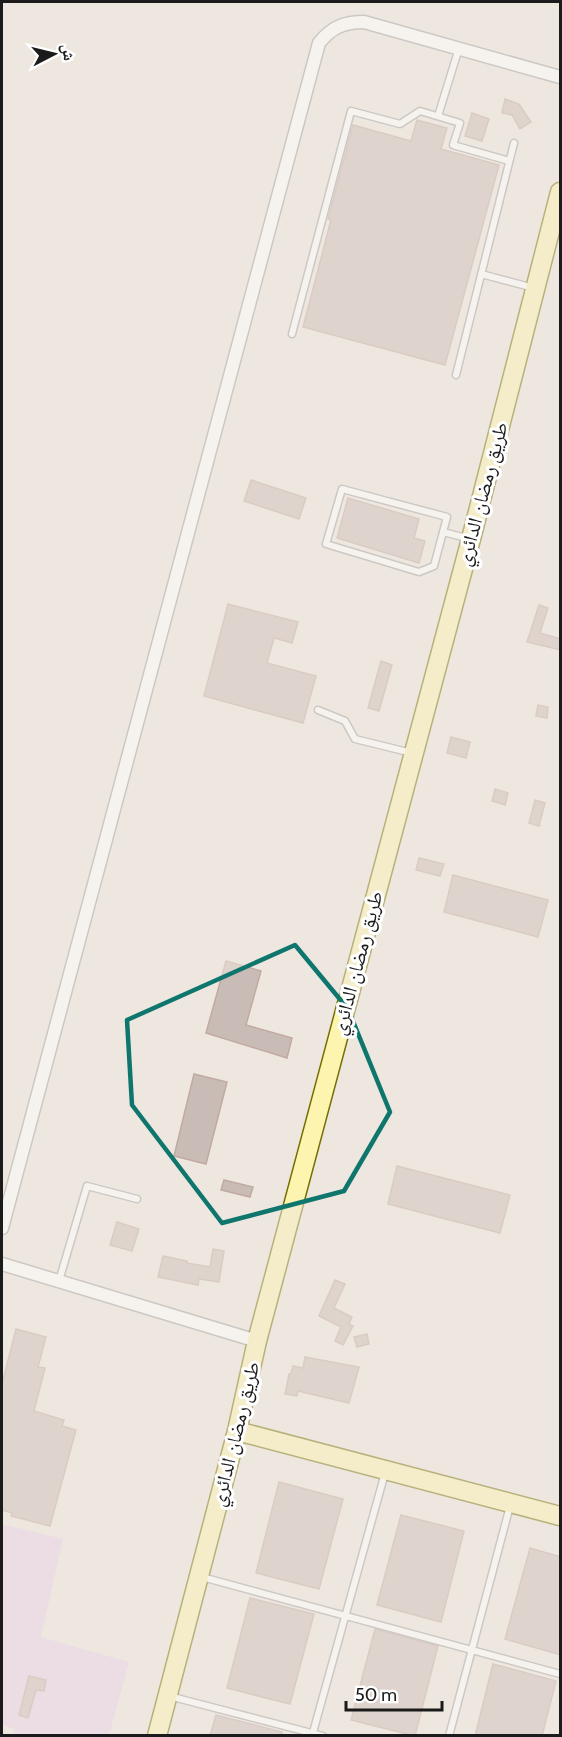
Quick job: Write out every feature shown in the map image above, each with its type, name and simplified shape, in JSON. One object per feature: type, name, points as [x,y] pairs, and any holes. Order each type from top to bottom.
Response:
[{"type":"street","points":[[2,1228],[319,43],[338,25],[364,22],[561,76]]},
{"type":"street","name":"طريق رمضان الدائري","points":[[157,1736],[237,1431],[257,1341],[561,192]]},
{"type":"street","points":[[2,1264],[257,1341]]},
{"type":"street","points":[[237,1431],[561,1516]]},
{"type":"lane","points":[[438,116],[459,47]]},
{"type":"lane","points":[[292,334],[351,111],[400,124],[420,111],[438,116],[460,123],[453,145],[509,161]]},
{"type":"lane","points":[[456,375],[514,143]]},
{"type":"lane","points":[[481,274],[535,288]]},
{"type":"lane","points":[[342,489],[447,517],[443,532],[434,566],[419,572],[326,544],[342,489]]},
{"type":"lane","points":[[443,532],[471,539]]},
{"type":"lane","points":[[318,710],[345,721],[355,739],[412,753]]},
{"type":"lane","points":[[58,1281],[87,1186],[137,1199]]},
{"type":"lane","points":[[312,1734],[386,1470]]},
{"type":"lane","points":[[449,1736],[511,1503]]},
{"type":"lane","points":[[199,1577],[561,1674]]},
{"type":"lane","points":[[167,1695],[323,1736]]},
{"type":"highlighted area","points":[[295,945],[348,1009],[390,1112],[344,1191],[222,1223],[132,1105],[127,1020]]},
{"type":"shaded area","points":[[2,1524],[63,1539],[41,1637],[129,1662],[109,1735],[13,1735],[15,1729],[2,1725]]},
{"type":"building","points":[[505,99],[519,104],[531,122],[520,129],[512,115],[502,113]]},
{"type":"building","points":[[472,113],[489,119],[482,141],[465,136]]},
{"type":"building","points":[[417,120],[447,128],[441,149],[499,165],[445,365],[303,327],[353,125],[411,141]]},
{"type":"building","points":[[251,480],[306,498],[299,519],[244,501]]},
{"type":"building","points":[[348,498],[419,519],[414,538],[425,541],[419,563],[337,538]]},
{"type":"building","points":[[228,604],[298,622],[292,643],[274,638],[267,663],[316,676],[303,723],[204,696]]},
{"type":"building","points":[[539,605],[548,608],[540,633],[561,639],[561,650],[527,642]]},
{"type":"building","points":[[381,661],[392,665],[379,711],[368,708]]},
{"type":"building","points":[[538,705],[548,707],[547,718],[536,716]]},
{"type":"building","points":[[451,737],[470,742],[466,758],[447,753]]},
{"type":"building","points":[[495,789],[508,793],[505,805],[492,801]]},
{"type":"building","points":[[535,800],[545,803],[539,826],[529,823]]},
{"type":"building","points":[[419,858],[444,864],[440,876],[416,870]]},
{"type":"building","points":[[453,875],[548,900],[538,937],[444,912]]},
{"type":"building","points":[[226,961],[261,971],[246,1025],[292,1038],[287,1058],[206,1033]]},
{"type":"building","points":[[194,1074],[227,1082],[206,1164],[174,1156]]},
{"type":"building","points":[[397,1166],[510,1195],[500,1233],[388,1204]]},
{"type":"building","points":[[224,1180],[253,1187],[250,1197],[221,1190]]},
{"type":"building","points":[[117,1222],[139,1229],[132,1251],[110,1245]]},
{"type":"building","points":[[213,1249],[224,1251],[219,1282],[199,1279],[198,1285],[158,1277],[163,1256],[210,1267]]},
{"type":"building","points":[[335,1280],[345,1284],[334,1308],[352,1317],[349,1324],[353,1326],[343,1345],[335,1341],[341,1327],[319,1316]]},
{"type":"building","points":[[16,1329],[46,1337],[38,1367],[45,1368],[34,1411],[64,1420],[62,1426],[76,1430],[50,1526],[11,1516],[12,1513],[2,1510],[2,1384]]},
{"type":"building","points":[[367,1334],[369,1344],[357,1347],[354,1337]]},
{"type":"building","points":[[305,1357],[359,1367],[349,1403],[298,1391],[297,1396],[285,1394],[293,1366],[303,1368]]},
{"type":"building","points":[[279,1482],[343,1499],[319,1589],[256,1573]]},
{"type":"building","points":[[401,1515],[464,1531],[441,1622],[377,1605]]},
{"type":"building","points":[[530,1548],[561,1557],[561,1655],[505,1639]]},
{"type":"building","points":[[250,1598],[314,1614],[290,1704],[227,1688]]},
{"type":"building","points":[[375,1629],[438,1646],[415,1736],[351,1720]]},
{"type":"building","points":[[493,1664],[556,1681],[542,1736],[475,1736]]},
{"type":"building","points":[[29,1676],[46,1680],[44,1691],[36,1690],[28,1718],[19,1715]]},
{"type":"building","points":[[216,1715],[282,1732],[282,1736],[210,1736]]}]
